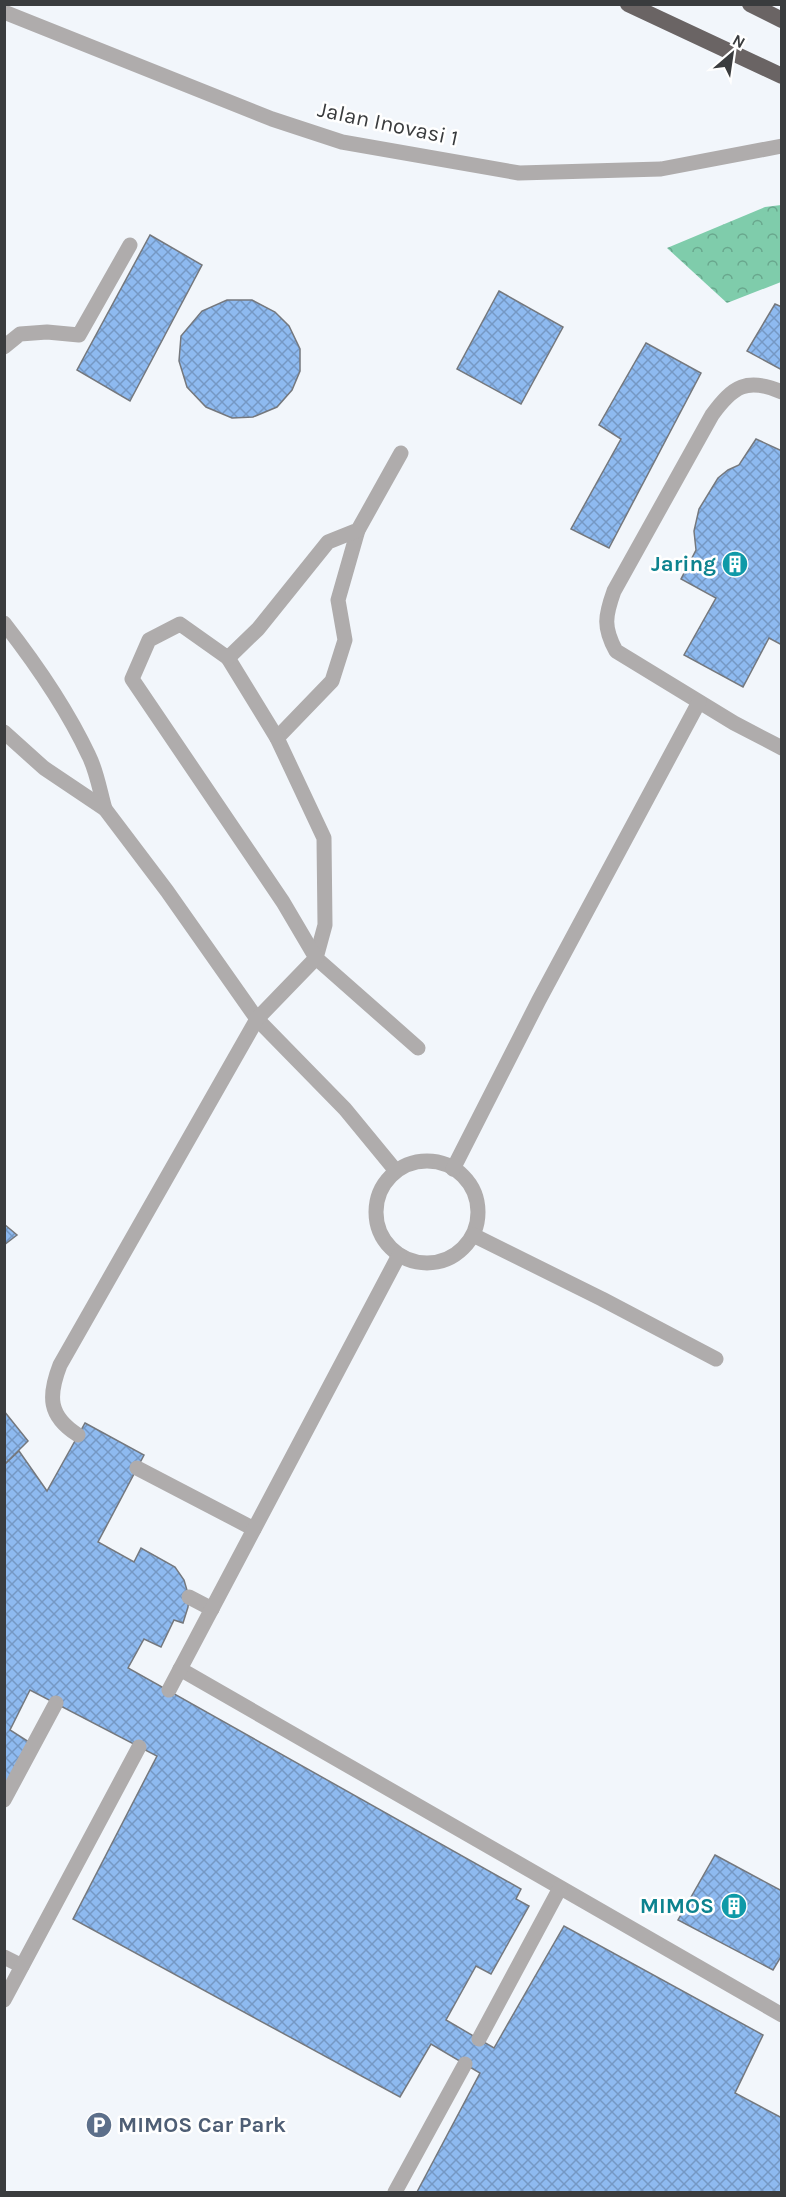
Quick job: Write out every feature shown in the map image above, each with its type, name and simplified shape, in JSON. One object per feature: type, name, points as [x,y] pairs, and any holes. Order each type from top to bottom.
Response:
[{"type":"highway","points":[[628,4],[782,76]]},
{"type":"highway","points":[[750,4],[776,17]]},
{"type":"street","name":"Jalan Inovasi 1","points":[[4,12],[272,119],[342,142],[519,173],[661,169],[782,146]]},
{"type":"street","points":[[4,347],[20,334],[46,332],[79,335],[130,246]]},
{"type":"street","points":[[782,392],[759,384],[741,387],[725,397],[712,415],[614,591],[606,614],[607,634],[616,651],[734,723],[782,748]]},
{"type":"street","points":[[277,738],[332,681],[345,640],[338,600],[358,530],[401,453]]},
{"type":"street","points":[[228,658],[258,629],[328,542],[358,530]]},
{"type":"street","points":[[4,623],[39,671],[90,758],[105,809]]},
{"type":"street","points":[[78,1435],[65,1426],[56,1414],[52,1398],[53,1382],[60,1365],[257,1019],[316,958],[325,925],[324,838],[277,738],[228,658],[180,624],[149,640],[132,679],[283,902],[316,958],[418,1048]]},
{"type":"street","points":[[453,1169],[539,1000],[699,702]]},
{"type":"street","points":[[8,740],[44,768],[105,809],[167,891],[257,1019],[345,1109],[396,1171]]},
{"type":"street","points":[[424,1161],[440,1162],[464,1176],[476,1198],[479,1211],[473,1235],[458,1254],[441,1262],[423,1264],[399,1256],[387,1245],[379,1231],[375,1214],[384,1184],[396,1171],[409,1164],[424,1161]]},
{"type":"street","points":[[473,1235],[716,1359]]},
{"type":"street","points":[[169,1690],[399,1256]]},
{"type":"street","points":[[137,1468],[254,1529]]},
{"type":"street","points":[[189,1597],[212,1609]]},
{"type":"street","points":[[180,1669],[782,2015]]},
{"type":"street","points":[[4,1800],[56,1703]]},
{"type":"street","points":[[4,2000],[139,1747]]},
{"type":"street","points":[[479,2039],[560,1888]]},
{"type":"street","points":[[4,1957],[22,1966]]},
{"type":"street","points":[[395,2193],[465,2064]]},
{"type":"green space","points":[[781,205],[781,282],[727,303],[667,248],[765,207]]},
{"type":"building","points":[[150,235],[202,265],[130,401],[77,370]]},
{"type":"building","points":[[499,291],[563,327],[521,404],[457,369]]},
{"type":"building","points":[[227,300],[252,300],[275,312],[289,326],[300,349],[300,371],[292,390],[277,407],[253,417],[232,418],[206,407],[187,387],[179,361],[181,336],[202,311]]},
{"type":"building","points":[[775,304],[782,307],[782,370],[747,351]]},
{"type":"building","points":[[646,343],[701,373],[609,548],[571,529],[621,439],[599,425]]},
{"type":"building","name":"Jaring","points":[[756,439],[782,451],[782,645],[769,638],[743,687],[684,655],[716,598],[681,579],[696,550],[694,531],[699,509],[718,478],[739,465]]},
{"type":"building","points":[[4,1224],[17,1235],[4,1245]]},
{"type":"building","points":[[4,1411],[28,1441],[4,1465]]},
{"type":"building","name":"MIMOS","points":[[85,1423],[144,1455],[98,1542],[134,1562],[141,1548],[175,1567],[184,1580],[189,1597],[183,1623],[174,1620],[161,1647],[144,1639],[128,1668],[521,1889],[516,1899],[529,1906],[491,1974],[476,1966],[446,2020],[494,2048],[564,1926],[763,2035],[735,2093],[782,2118],[782,2192],[417,2192],[480,2073],[431,2044],[400,2097],[73,1919],[157,1756],[30,1690],[10,1730],[29,1742],[4,1789],[4,1465],[19,1451],[47,1491]]},
{"type":"building","name":"MIMOS","points":[[715,1855],[782,1891],[782,1955],[773,1970],[678,1920]]},
{"type":"place","name":"Jaring","points":[[735,564]]},
{"type":"place","name":"MIMOS","points":[[734,1906]]},
{"type":"place","name":"MIMOS Car Park","points":[[99,2125]]}]
